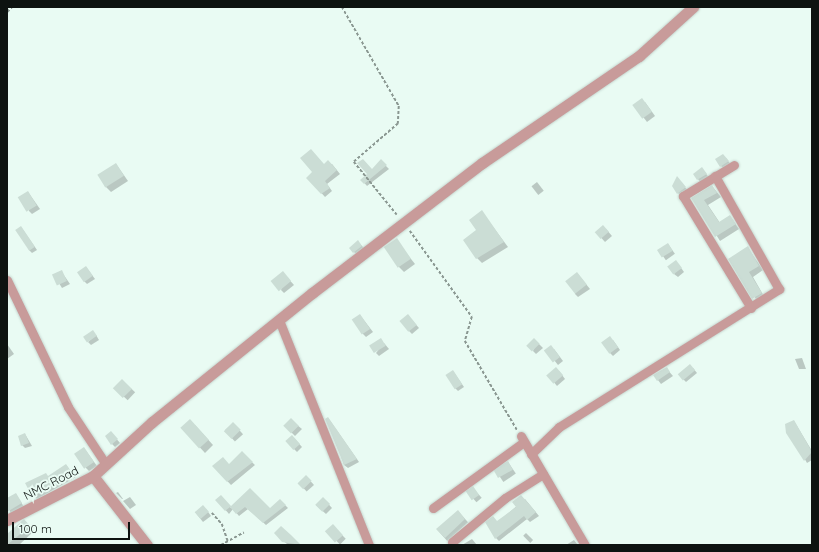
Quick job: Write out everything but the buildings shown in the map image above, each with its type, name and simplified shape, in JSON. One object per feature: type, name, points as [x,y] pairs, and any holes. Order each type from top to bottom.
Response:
[{"type":"street","points":[[93,476],[199,382],[476,167],[639,56],[693,7]]},
{"type":"street","points":[[734,165],[682,196],[751,308]]},
{"type":"street","points":[[531,454],[559,427],[751,308],[779,289],[714,176]]},
{"type":"street","points":[[7,280],[68,407],[105,464]]},
{"type":"street","points":[[279,320],[369,545]]},
{"type":"street","points":[[433,508],[522,439],[585,545]]},
{"type":"street","points":[[452,542],[505,498],[543,474]]},
{"type":"street","name":"NMC Road","points":[[7,520],[93,476],[147,545]]},
{"type":"path","points":[[7,12],[12,7]]},
{"type":"path","points":[[212,513],[222,524],[228,541]]},
{"type":"path","points":[[221,545],[244,532]]}]
